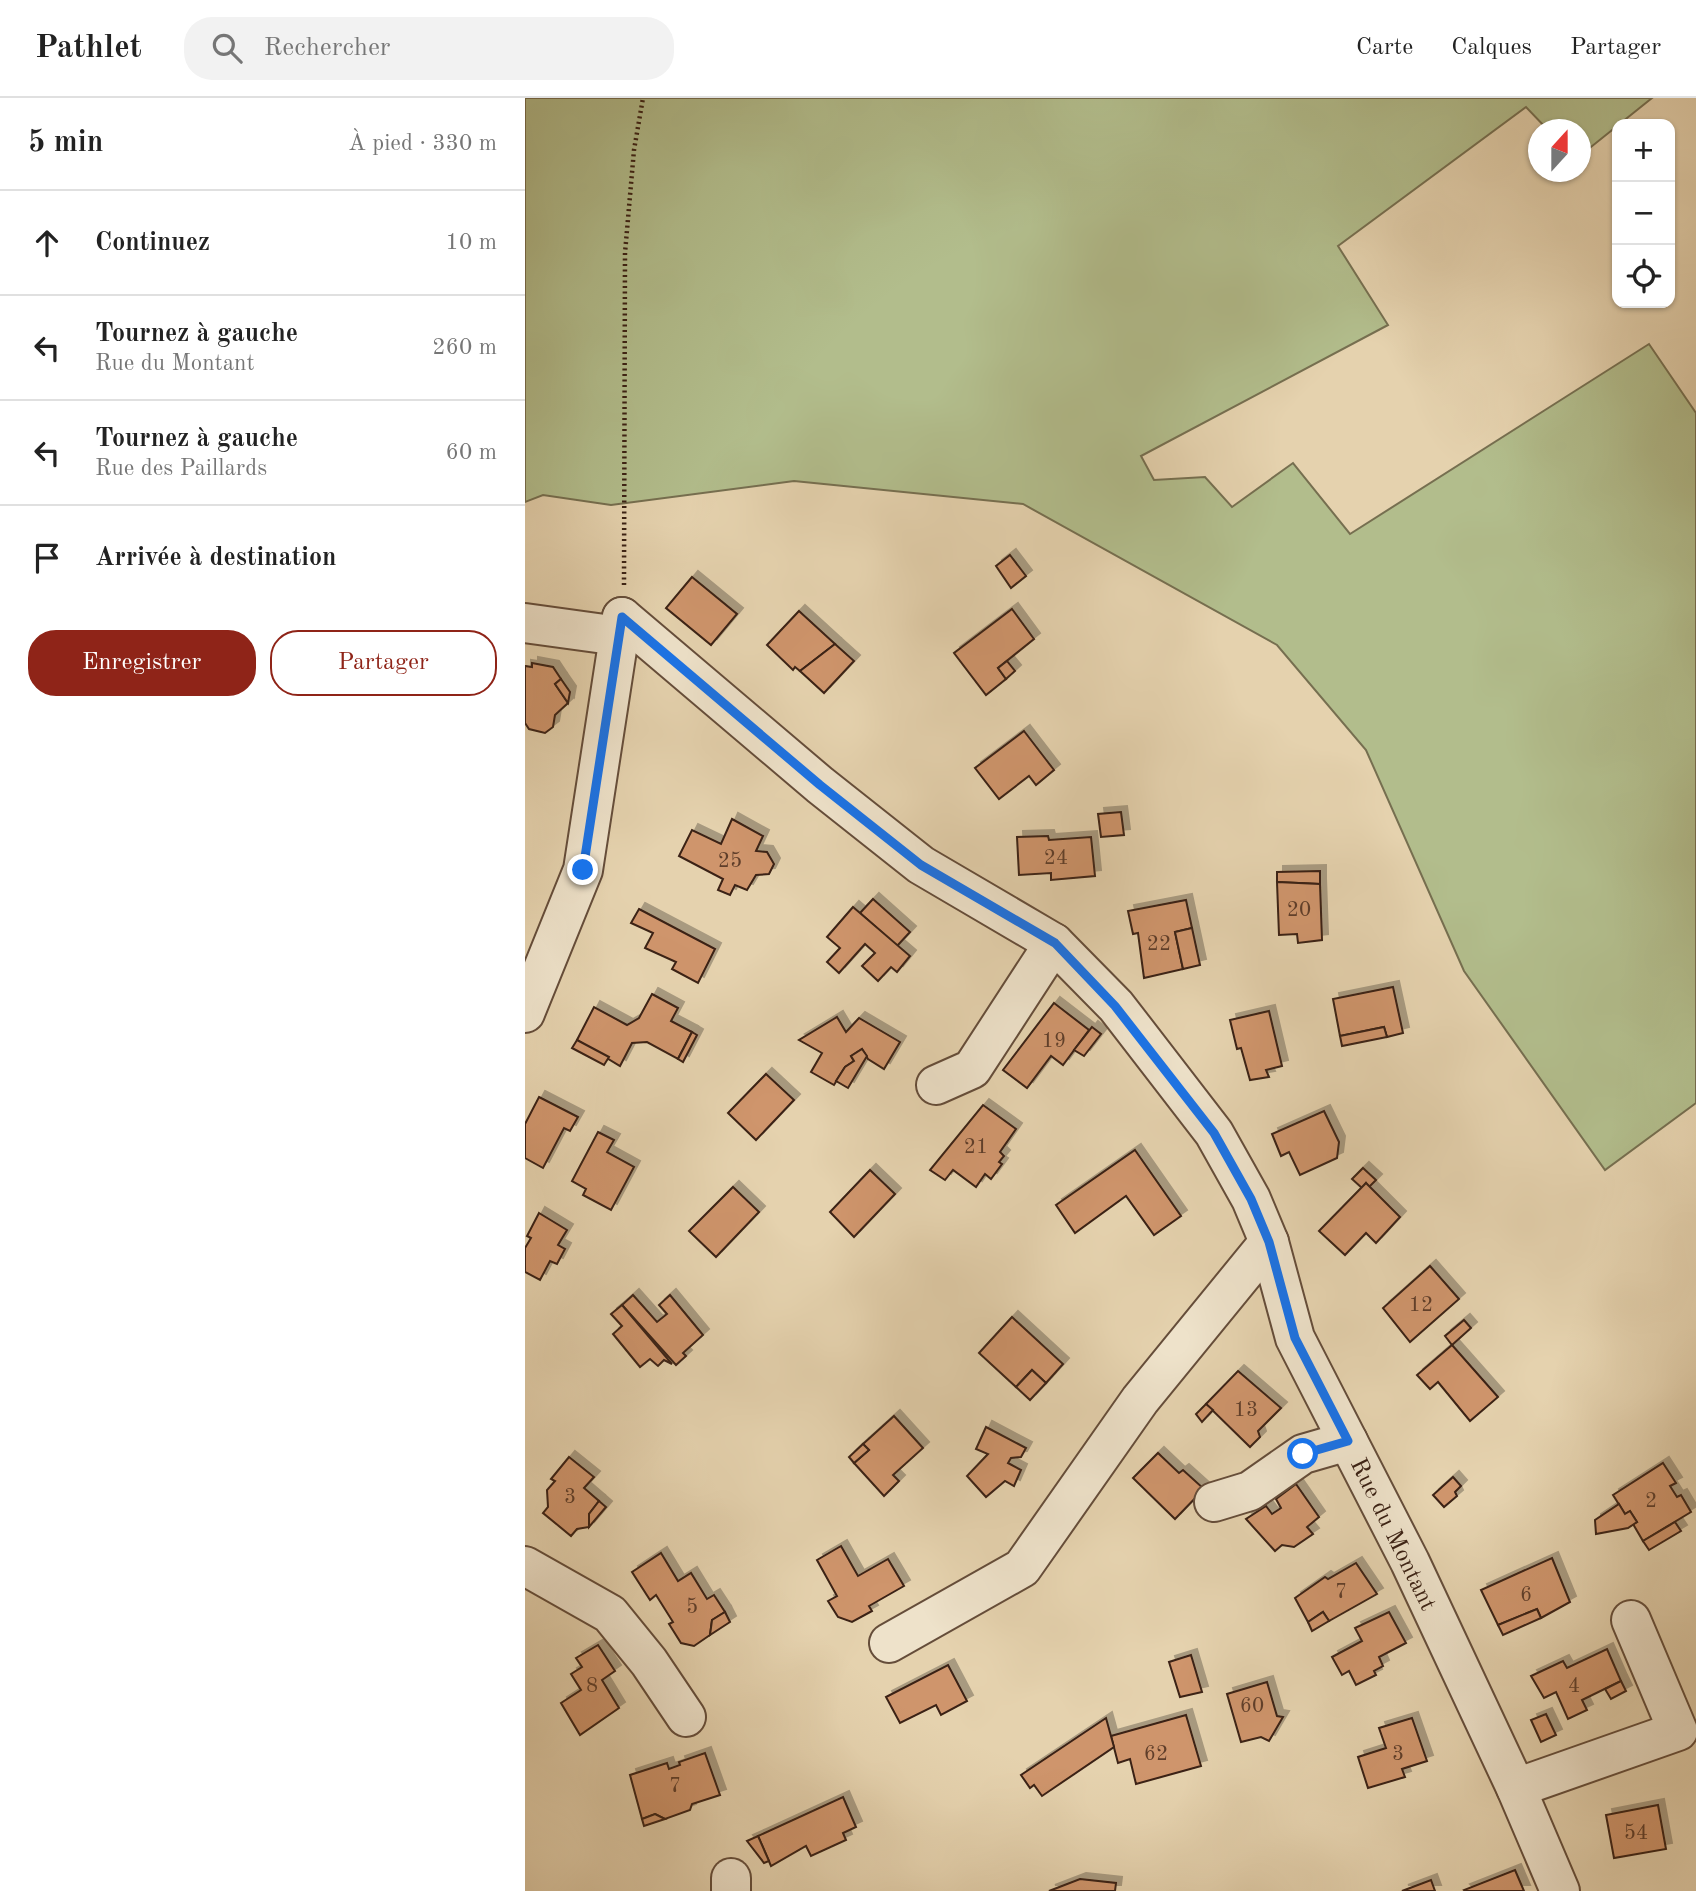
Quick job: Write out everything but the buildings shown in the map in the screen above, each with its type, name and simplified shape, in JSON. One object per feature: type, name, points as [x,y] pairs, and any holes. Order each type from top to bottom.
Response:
[{"type":"street","points":[[525,624],[621,626],[583,870],[525,1013]]},
{"type":"street","name":"Rue du Montant","points":[[621,626],[921,865],[1055,943],[1115,1006],[1214,1133],[1251,1199],[1269,1242],[1295,1338],[1410,1562],[1516,1788],[1560,1891]]},
{"type":"street","points":[[936,1085],[972,1069],[1055,943]]},
{"type":"street","points":[[889,1643],[1022,1568],[1140,1400],[1269,1242]]},
{"type":"street","points":[[1214,1502],[1249,1491],[1303,1454],[1348,1441]]},
{"type":"street","points":[[525,1566],[610,1614],[649,1662],[686,1717]]},
{"type":"street","points":[[1516,1788],[1678,1731],[1631,1620]]},
{"type":"path","points":[[621,626],[626,540],[625,253],[634,150],[643,98]]},
{"type":"green space","points":[[525,98],[1652,98],[1626,119],[1612,119],[1612,130],[1591,147],[1591,119],[1537,119],[1526,107],[1338,246],[1388,325],[1141,456],[1154,480],[1205,477],[1232,507],[1293,463],[1350,534],[1649,344],[1696,413],[1696,1103],[1605,1170],[1464,971],[1366,750],[1277,645],[1023,504],[794,481],[611,505],[543,495],[525,502]]},
{"type":"route","points":[[583,870],[622,617],[820,785],[921,865],[1055,943],[1115,1006],[1214,1133],[1251,1199],[1269,1242],[1295,1338],[1348,1441],[1303,1454]]}]
